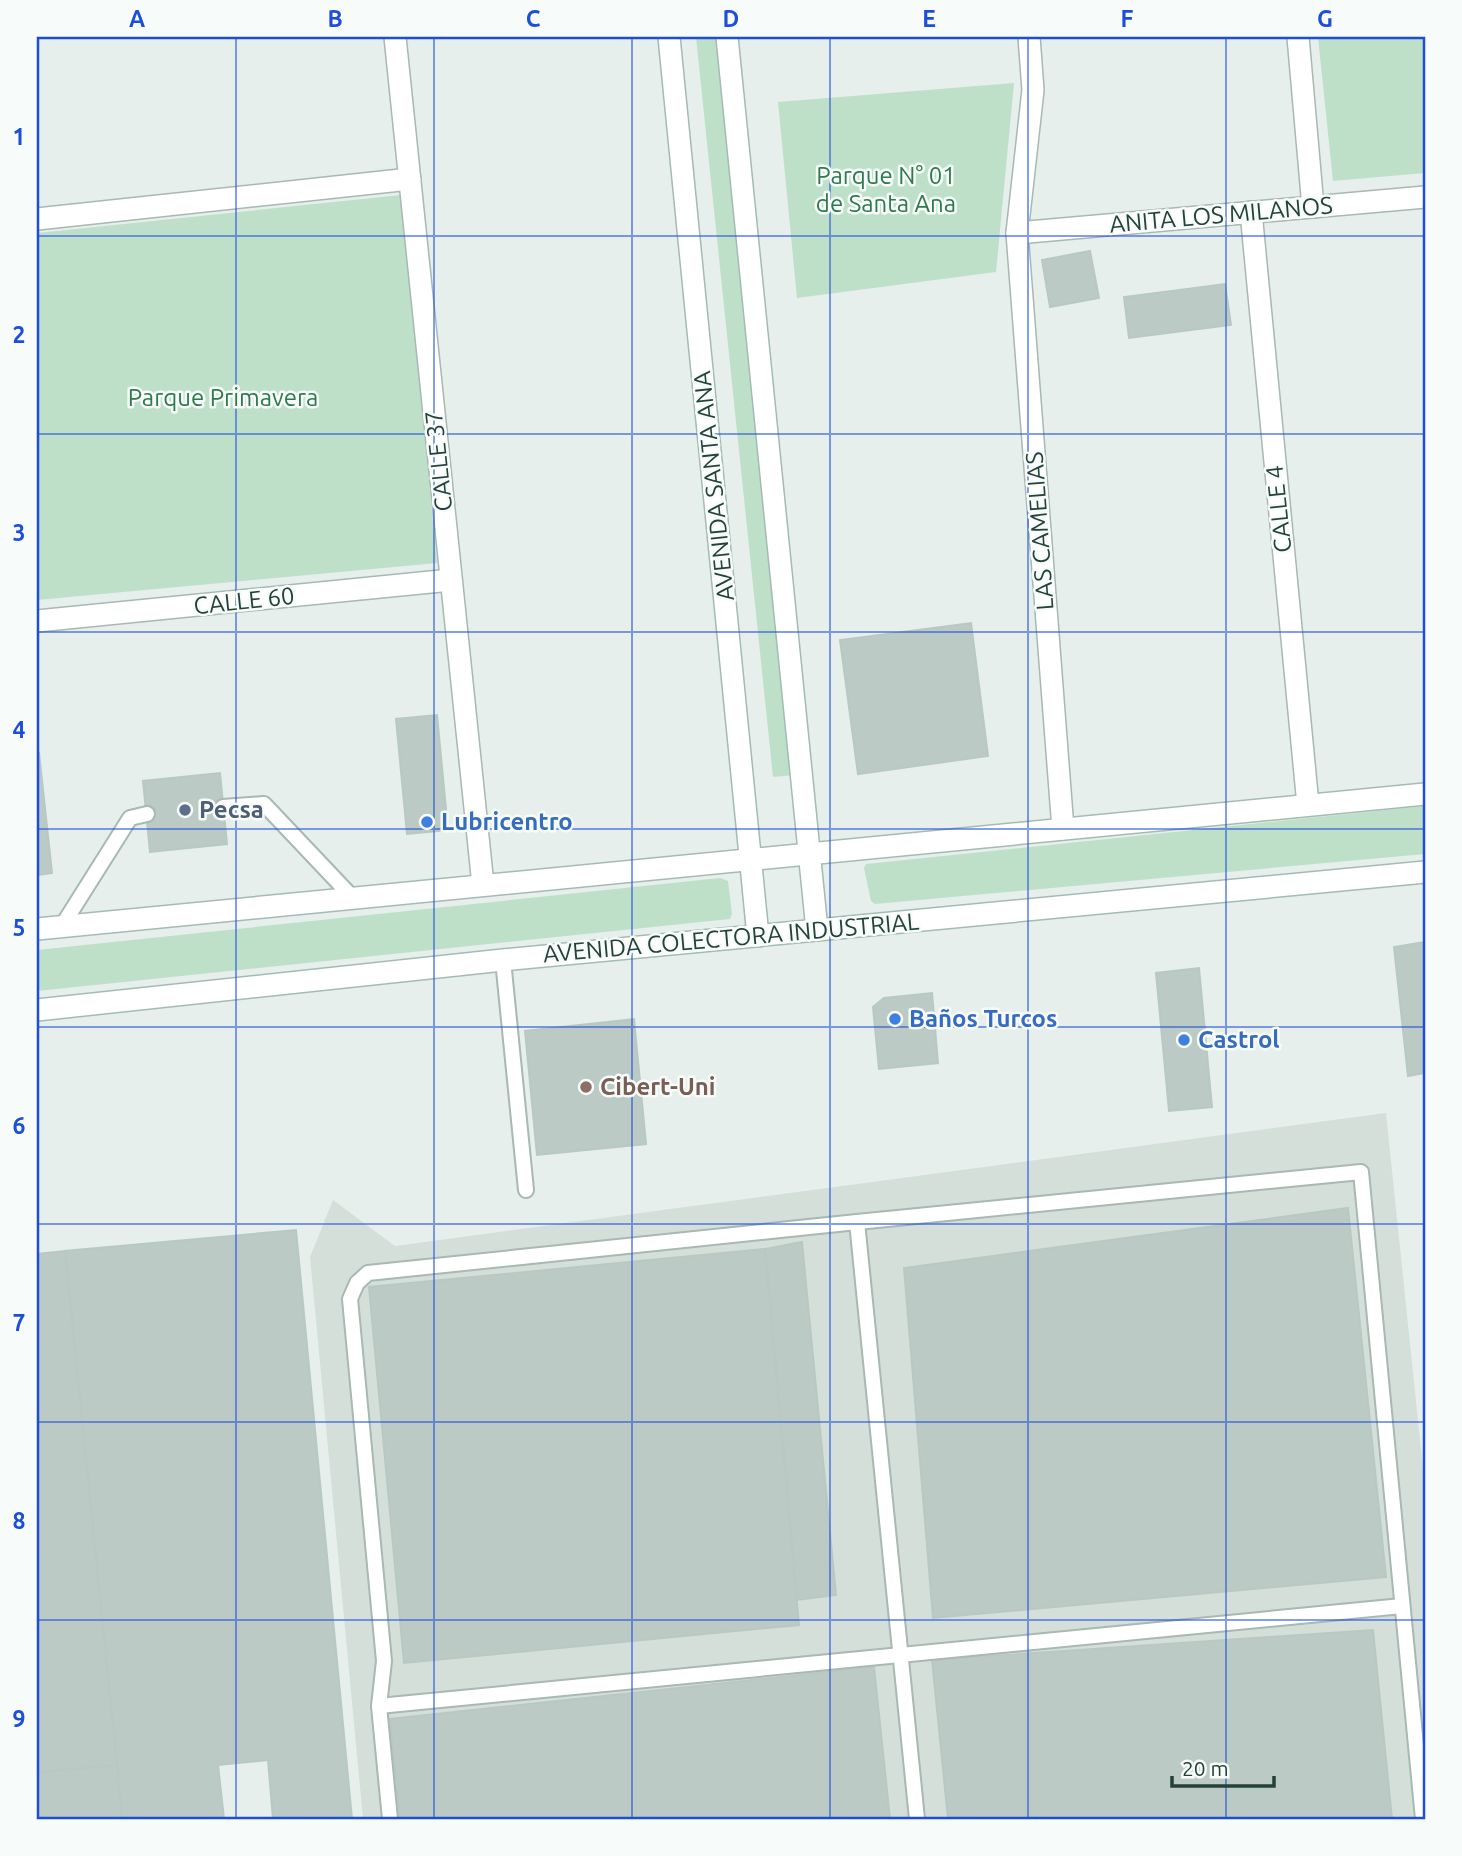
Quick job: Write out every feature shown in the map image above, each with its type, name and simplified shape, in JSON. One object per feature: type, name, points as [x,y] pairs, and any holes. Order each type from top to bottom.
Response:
[{"type":"street","name":"CALLE 37","points":[[395,37],[483,886]]},
{"type":"street","name":"AVENIDA SANTA ANA","points":[[669,37],[758,936]]},
{"type":"street","points":[[727,37],[817,930]]},
{"type":"street","name":"LAS CAMELIAS","points":[[1029,37],[1033,90],[1017,233],[1062,829]]},
{"type":"street","points":[[1298,37],[1313,207]]},
{"type":"street","points":[[37,219],[410,178]]},
{"type":"street","name":"ANITA LOS MILANOS","points":[[1017,233],[1425,197]]},
{"type":"street","name":"CALLE 4","points":[[1251,212],[1308,806]]},
{"type":"street","name":"CALLE 60","points":[[37,621],[452,580]]},
{"type":"street","points":[[37,929],[1425,794]]},
{"type":"street","name":"AVENIDA COLECTORA INDUSTRIAL","points":[[37,1010],[503,960],[1425,872]]},
{"type":"lane","points":[[223,807],[264,804],[353,898]]},
{"type":"lane","points":[[62,926],[131,818],[147,814]]},
{"type":"lane","points":[[503,960],[526,1190]]},
{"type":"lane","points":[[390,1819],[379,1706],[384,1661],[350,1299],[357,1283],[369,1273],[1361,1172],[1423,1819]]},
{"type":"lane","points":[[857,1222],[917,1819]]},
{"type":"lane","points":[[379,1706],[1402,1606]]},
{"type":"shaded area","points":[[1386,1113],[1425,1488],[1425,1819],[363,1819],[310,1257],[333,1200],[395,1246]]},
{"type":"green space","points":[[696,37],[721,37],[795,775],[773,777]]},
{"type":"green space","points":[[1318,37],[1425,37],[1425,173],[1333,181]]},
{"type":"green space","name":"Parque N° 01 de Santa Ana","points":[[1014,83],[996,272],[797,298],[778,102]]},
{"type":"green space","name":"Parque Primavera","points":[[401,195],[437,563],[37,600],[37,233]]},
{"type":"green space","points":[[1425,806],[1425,854],[875,904],[871,901],[864,868],[866,864]]},
{"type":"green space","points":[[720,878],[728,881],[732,914],[730,919],[37,991],[37,950]]},
{"type":"building","points":[[1090,251],[1099,298],[1050,307],[1042,260]]},
{"type":"building","points":[[1225,284],[1231,325],[1129,338],[1124,297]]},
{"type":"building","points":[[971,623],[988,756],[858,774],[840,640]]},
{"type":"building","points":[[437,715],[448,830],[407,834],[396,719]]},
{"type":"building","points":[[39,753],[52,873],[37,875],[37,754]]},
{"type":"building","name":"Pecsa","points":[[220,773],[227,844],[150,852],[143,781]]},
{"type":"building","points":[[1425,942],[1425,1073],[1408,1076],[1394,947]]},
{"type":"building","name":"Castrol","points":[[1199,968],[1212,1107],[1169,1111],[1156,973]]},
{"type":"building","points":[[932,993],[938,1063],[879,1069],[873,1007],[884,998]]},
{"type":"building","name":"Cibert-Uni","points":[[634,1019],[646,1144],[537,1155],[525,1031]]},
{"type":"building","points":[[1348,1208],[1386,1577],[933,1618],[904,1268]]},
{"type":"building","points":[[296,1230],[352,1819],[273,1819],[268,1760],[218,1765],[224,1819],[122,1819],[65,1251]]},
{"type":"building","points":[[802,1242],[836,1595],[797,1600],[765,1249]]},
{"type":"building","points":[[765,1249],[799,1625],[404,1663],[369,1287]]},
{"type":"building","points":[[65,1251],[117,1765],[37,1773],[37,1254]]},
{"type":"building","points":[[1373,1630],[1392,1819],[948,1819],[932,1660]]},
{"type":"building","points":[[874,1667],[890,1819],[400,1819],[390,1719]]},
{"type":"building","points":[[117,1765],[122,1819],[37,1819],[37,1773]]},
{"type":"place","name":"Pecsa","points":[[185,810]]},
{"type":"place","name":"Lubricentro","points":[[427,822]]},
{"type":"place","name":"Baños Turcos","points":[[895,1019]]},
{"type":"place","name":"Castrol","points":[[1184,1040]]},
{"type":"place","name":"Cibert-Uni","points":[[586,1087]]}]
